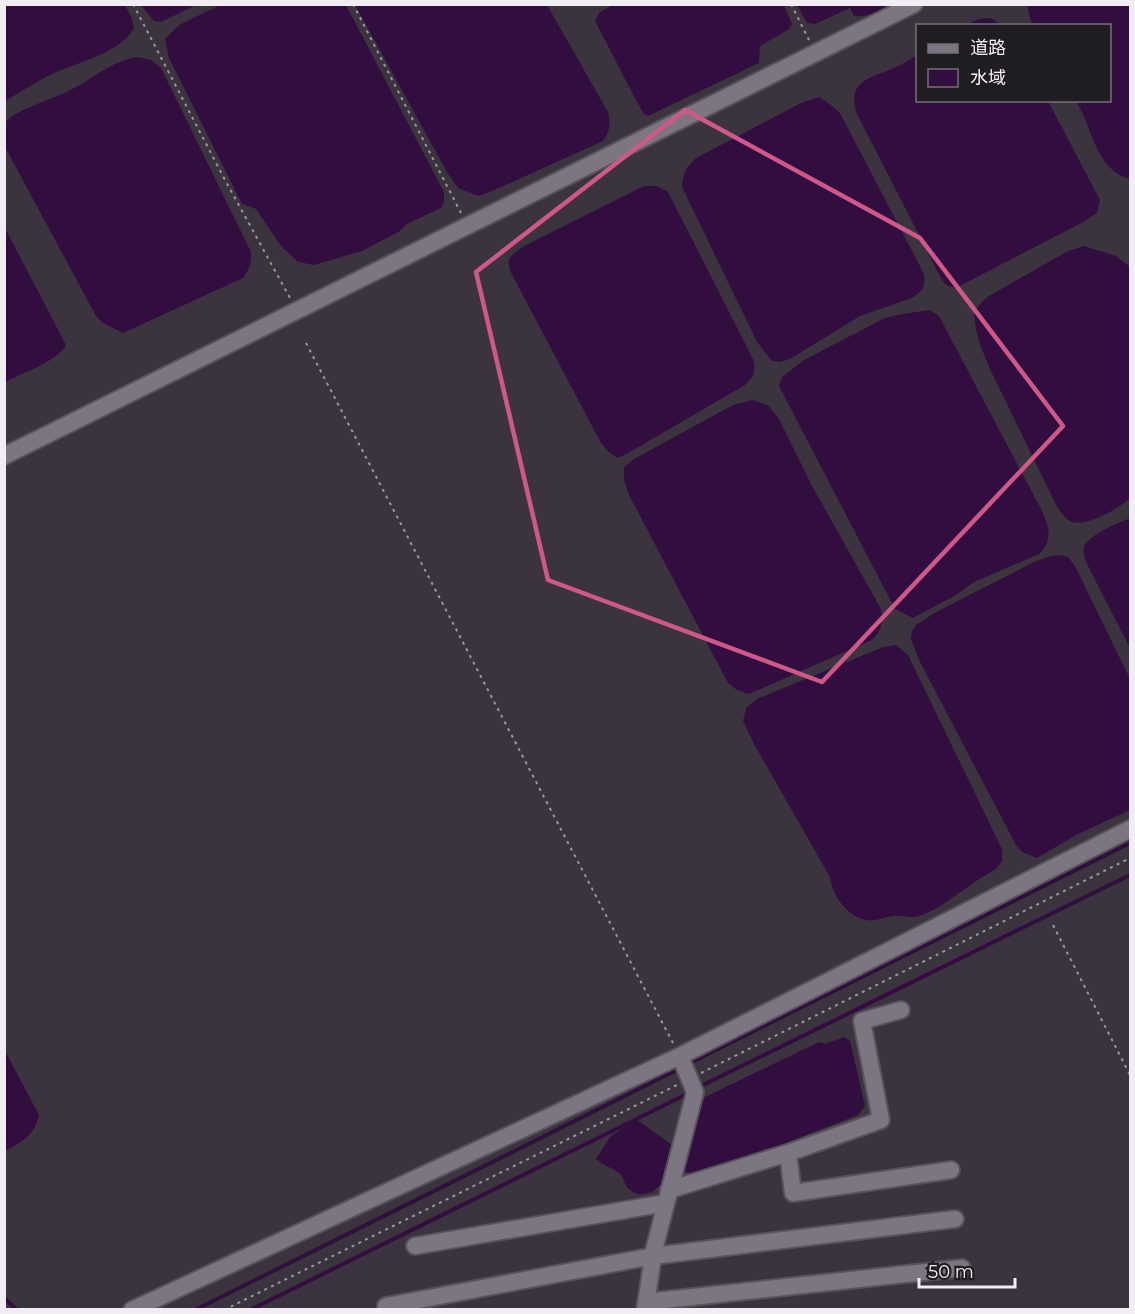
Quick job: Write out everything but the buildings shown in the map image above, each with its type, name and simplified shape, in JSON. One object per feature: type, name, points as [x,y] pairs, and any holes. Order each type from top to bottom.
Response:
[{"type":"street","points":[[4,456],[914,4]]},
{"type":"street","points":[[132,1310],[687,1073],[1131,829]]},
{"type":"street","points":[[415,1246],[668,1196],[881,1120],[862,1021],[901,1010]]},
{"type":"street","points":[[687,1073],[668,1196],[653,1256],[645,1306],[962,1268]]},
{"type":"street","points":[[788,1154],[793,1193],[951,1170]]},
{"type":"street","points":[[386,1306],[653,1256],[956,1219]]},
{"type":"path","points":[[133,4],[225,180],[298,311]]},
{"type":"path","points":[[353,4],[468,226]]},
{"type":"path","points":[[791,4],[816,53]]},
{"type":"path","points":[[306,343],[687,1073]]},
{"type":"path","points":[[1053,925],[1131,1075]]},
{"type":"highlighted area","points":[[685,110],[920,238],[1063,426],[822,682],[548,580],[476,272]]},
{"type":"water","points":[[5,4],[125,5],[134,28],[128,37],[109,50],[54,73],[5,101]]},
{"type":"water","points":[[141,5],[196,5],[161,22],[154,21]]},
{"type":"water","points":[[220,5],[346,5],[444,192],[444,202],[441,208],[407,224],[400,231],[362,251],[314,265],[298,262],[281,246],[256,209],[242,204],[169,58],[165,39],[179,25]]},
{"type":"water","points":[[355,5],[547,5],[608,112],[610,124],[607,134],[603,141],[490,192],[478,196],[458,188]]},
{"type":"water","points":[[613,5],[784,5],[792,24],[788,30],[760,46],[759,63],[648,116],[638,104],[595,21],[600,12]]},
{"type":"water","points":[[797,5],[889,5],[864,16],[854,16],[850,8],[815,24],[807,23]]},
{"type":"water","points":[[1027,5],[1130,5],[1130,179],[1109,167],[1102,157],[1077,102],[1111,102],[1111,24],[1032,24]]},
{"type":"water","points":[[991,18],[1000,24],[969,24],[978,19]]},
{"type":"water","points":[[916,56],[916,102],[1049,102],[1100,200],[1097,213],[956,288],[948,286],[943,282],[854,104],[854,95],[861,83]]},
{"type":"water","points":[[138,57],[151,60],[161,68],[251,252],[251,260],[243,278],[123,333],[103,323],[96,316],[5,147],[5,122],[19,112],[76,87],[113,65]]},
{"type":"water","points":[[819,97],[840,113],[924,274],[924,285],[921,291],[912,298],[860,316],[790,359],[780,362],[772,361],[757,342],[682,187],[683,178],[687,167],[696,158],[801,103]]},
{"type":"water","points":[[644,186],[657,186],[668,192],[753,359],[754,370],[753,376],[745,385],[618,458],[601,443],[514,279],[509,268],[509,260],[524,246]]},
{"type":"water","points":[[5,228],[66,345],[62,351],[47,362],[5,382]]},
{"type":"water","points":[[1084,246],[1116,256],[1130,267],[1130,498],[1102,516],[1076,523],[1068,520],[1057,507],[989,367],[976,330],[974,314],[987,297],[1068,251]]},
{"type":"water","points":[[930,310],[939,316],[1041,509],[1049,533],[1047,543],[1039,554],[974,582],[956,595],[913,618],[895,609],[779,386],[782,377],[804,360],[885,318]]},
{"type":"water","points":[[752,400],[768,405],[779,419],[811,484],[881,609],[882,618],[880,629],[872,640],[749,694],[737,690],[728,683],[629,495],[624,480],[624,467],[634,459],[733,405]]},
{"type":"water","points":[[1130,518],[1130,648],[1088,566],[1084,547],[1092,538]]},
{"type":"water","points":[[1060,555],[1068,557],[1075,566],[1130,679],[1130,810],[1076,835],[1037,858],[1022,852],[1016,845],[919,660],[911,639],[916,625],[936,612],[1034,562]]},
{"type":"water","points":[[896,645],[908,655],[1002,849],[1002,861],[996,869],[925,914],[869,920],[852,914],[837,897],[830,877],[743,721],[746,708],[757,699],[883,647]]},
{"type":"water","points":[[844,1037],[850,1041],[865,1106],[858,1115],[706,1174],[685,1172],[701,1103],[705,1097],[819,1042],[825,1044]]},
{"type":"water","points":[[4,1049],[39,1115],[31,1133],[5,1151]]},
{"type":"water","points":[[636,1119],[672,1145],[665,1178],[658,1187],[645,1194],[630,1190],[620,1174],[596,1159],[610,1137]]},
{"type":"waterway","points":[[688,1064],[1130,843]]},
{"type":"waterway","points":[[697,1088],[1130,875]]},
{"type":"waterway","points":[[195,1310],[679,1069]]},
{"type":"waterway","points":[[250,1310],[691,1092]]},
{"type":"waterway","points":[[4,1298],[17,1310]]}]
